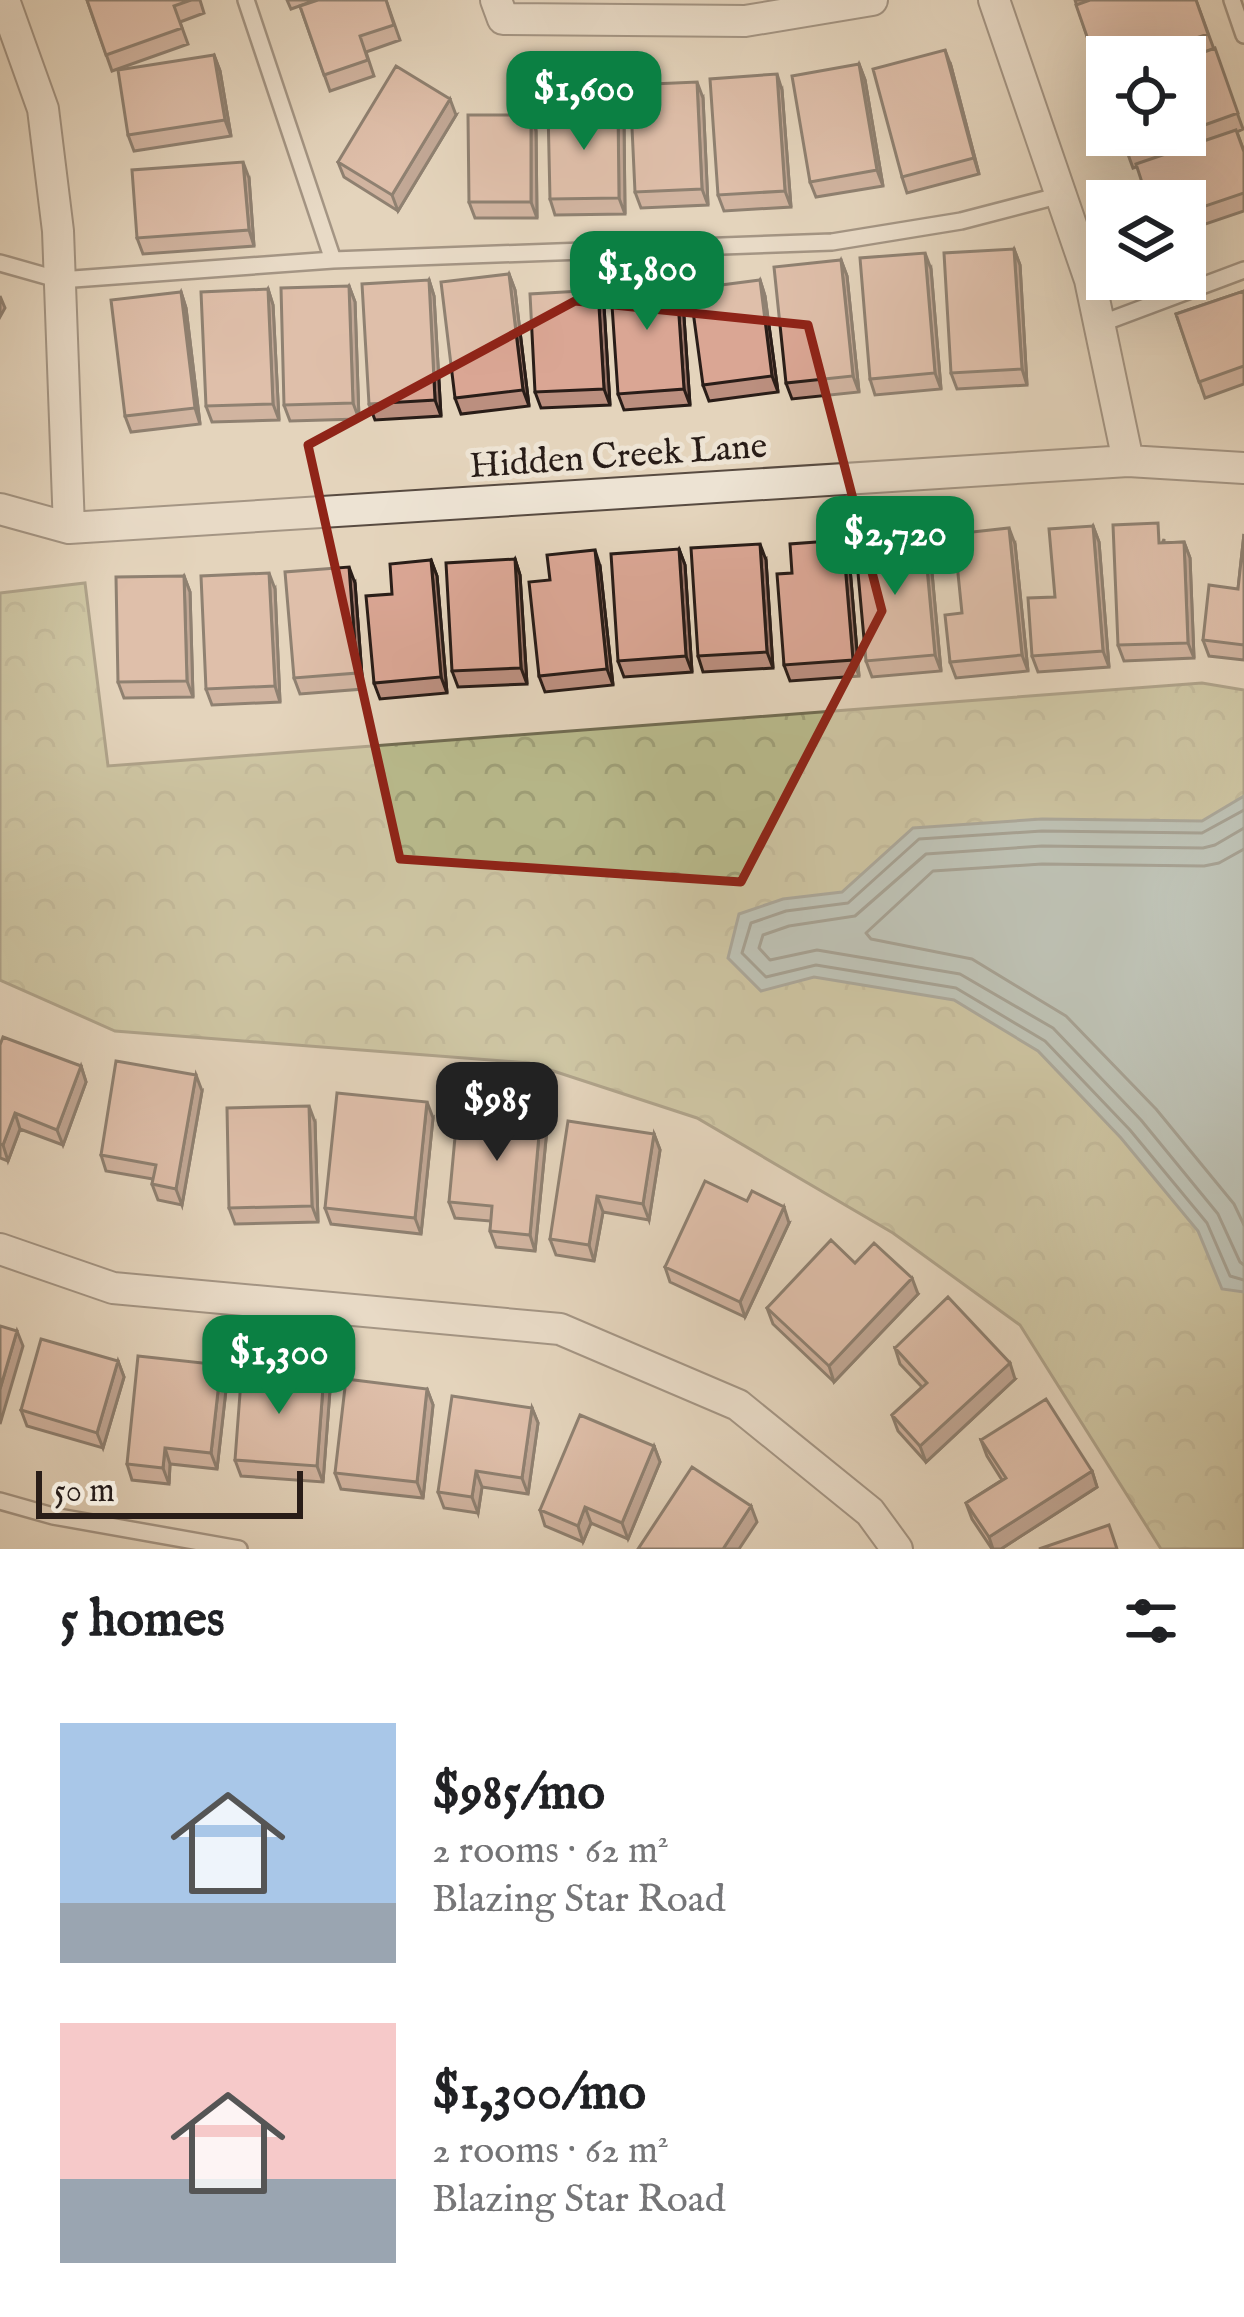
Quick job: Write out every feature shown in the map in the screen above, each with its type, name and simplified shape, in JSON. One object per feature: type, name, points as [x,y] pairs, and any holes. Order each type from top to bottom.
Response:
[{"type":"street","points":[[4,0],[43,109],[58,231],[69,528]]},
{"type":"street","points":[[500,9],[742,10],[872,0]]},
{"type":"street","points":[[994,0],[1090,280],[1128,461]]},
{"type":"street","name":"Hidden Creek Lane","points":[[0,509],[69,528],[1128,461],[1244,468]]},
{"type":"street","points":[[0,1249],[113,1288],[560,1329],[738,1405],[870,1512],[896,1549]]},
{"type":"lane","points":[[246,0],[333,260]]},
{"type":"lane","points":[[1232,0],[1244,35]]},
{"type":"lane","points":[[0,263],[60,280],[333,260],[832,242],[961,221],[1061,195]]},
{"type":"lane","points":[[1100,324],[1244,269]]},
{"type":"lane","points":[[0,1501],[53,1516],[239,1549]]},
{"type":"highlighted area","points":[[575,301],[808,325],[882,611],[741,882],[400,859],[308,445]]},
{"type":"green space","points":[[85,583],[108,766],[1202,683],[1244,690],[1244,1549],[1161,1549],[1020,1325],[893,1233],[697,1118],[529,1063],[115,1031],[0,980],[0,593]]},
{"type":"water","points":[[1244,796],[1244,1292],[1222,1289],[1198,1231],[1121,1138],[1038,1051],[954,1000],[814,977],[761,991],[728,958],[739,914],[783,899],[842,892],[913,828],[1042,819],[1202,821]]},
{"type":"building","points":[[87,0],[191,0],[174,6],[182,28],[106,55]]},
{"type":"building","points":[[318,0],[386,0],[394,25],[360,36],[368,60],[324,75],[300,6]]},
{"type":"building","points":[[1090,0],[1196,0],[1208,34],[1087,36],[1076,5]]},
{"type":"building","points":[[1215,48],[1238,113],[1206,124],[1206,51]]},
{"type":"building","points":[[945,50],[974,158],[902,177],[873,69]]},
{"type":"building","points":[[214,55],[225,120],[128,135],[118,70]]},
{"type":"building","points":[[859,64],[877,170],[810,182],[792,76]]},
{"type":"building","points":[[396,66],[450,99],[392,195],[338,162]]},
{"type":"building","points":[[777,74],[785,191],[718,195],[710,79]]},
{"type":"building","points":[[697,82],[702,189],[635,192],[630,85]]},
{"type":"building","points":[[618,108],[619,198],[550,199],[548,109]]},
{"type":"building","points":[[468,115],[531,115],[531,202],[469,202]]},
{"type":"building","points":[[1236,130],[1244,152],[1244,193],[1206,206],[1206,180],[1141,180],[1136,164],[1160,156],[1206,156],[1206,140]]},
{"type":"building","points":[[243,162],[249,230],[137,238],[132,170]]},
{"type":"building","points":[[1014,249],[1022,369],[951,373],[944,253]]},
{"type":"building","points":[[925,253],[935,373],[870,379],[860,258]]},
{"type":"building","points":[[841,260],[853,376],[786,383],[774,267]]},
{"type":"building","points":[[676,272],[684,389],[618,394],[610,276]]},
{"type":"building","points":[[509,274],[523,390],[455,398],[441,282]]},
{"type":"building","points":[[429,280],[435,400],[369,404],[362,284]]},
{"type":"building","points":[[760,280],[772,376],[703,385],[690,289]]},
{"type":"building","points":[[349,286],[353,403],[284,405],[281,288]]},
{"type":"building","points":[[268,289],[273,404],[206,406],[201,292]]},
{"type":"building","points":[[598,290],[604,389],[535,392],[530,294]]},
{"type":"building","points":[[1244,291],[1244,366],[1199,382],[1176,314]]},
{"type":"building","points":[[181,292],[195,408],[125,416],[111,300]]},
{"type":"building","points":[[1158,523],[1159,543],[1184,542],[1188,643],[1118,645],[1113,525]]},
{"type":"building","points":[[1093,526],[1103,651],[1032,656],[1028,598],[1055,597],[1049,529]]},
{"type":"building","points":[[1009,528],[1022,655],[950,662],[945,615],[962,613],[954,534]]},
{"type":"building","points":[[1244,534],[1244,645],[1203,640],[1209,585],[1238,589]]},
{"type":"building","points":[[924,535],[935,655],[866,661],[855,540]]},
{"type":"building","points":[[843,540],[853,660],[784,665],[777,574],[792,573],[790,544]]},
{"type":"building","points":[[760,544],[767,652],[698,656],[691,548]]},
{"type":"building","points":[[679,549],[686,656],[618,661],[611,554]]},
{"type":"building","points":[[595,550],[607,669],[539,676],[529,582],[550,580],[547,555]]},
{"type":"building","points":[[515,559],[521,668],[452,671],[446,563]]},
{"type":"building","points":[[431,560],[441,677],[374,683],[366,596],[392,594],[390,564]]},
{"type":"building","points":[[349,567],[357,673],[294,678],[285,572]]},
{"type":"building","points":[[269,573],[275,686],[206,689],[201,576]]},
{"type":"building","points":[[184,576],[187,681],[118,682],[116,577]]},
{"type":"building","points":[[3,1037],[81,1066],[57,1130],[15,1113],[3,1145],[0,1045]]},
{"type":"building","points":[[116,1061],[196,1075],[176,1189],[152,1184],[156,1165],[101,1155]]},
{"type":"building","points":[[337,1093],[427,1102],[415,1218],[325,1208]]},
{"type":"building","points":[[458,1105],[541,1113],[530,1235],[490,1231],[492,1206],[449,1202]]},
{"type":"building","points":[[309,1106],[312,1206],[229,1208],[227,1108]]},
{"type":"building","points":[[568,1121],[654,1134],[643,1204],[597,1196],[589,1245],[550,1239]]},
{"type":"building","points":[[705,1181],[747,1201],[752,1191],[784,1207],[740,1302],[665,1267]]},
{"type":"building","points":[[831,1240],[855,1263],[874,1243],[912,1278],[829,1366],[767,1308]]},
{"type":"building","points":[[948,1297],[1010,1363],[920,1446],[892,1415],[927,1383],[895,1348]]},
{"type":"building","points":[[0,1326],[17,1331],[0,1389]]},
{"type":"building","points":[[41,1339],[118,1361],[97,1433],[21,1410]]},
{"type":"building","points":[[138,1356],[221,1365],[211,1453],[165,1448],[163,1468],[127,1464]]},
{"type":"building","points":[[242,1367],[324,1374],[317,1466],[235,1460]]},
{"type":"building","points":[[346,1379],[427,1389],[417,1482],[335,1473]]},
{"type":"building","points":[[452,1396],[532,1408],[522,1478],[476,1471],[472,1497],[438,1492]]},
{"type":"building","points":[[1046,1399],[1092,1471],[989,1537],[966,1503],[1006,1478],[981,1440]]},
{"type":"building","points":[[580,1415],[654,1446],[622,1523],[585,1507],[578,1526],[540,1510]]},
{"type":"building","points":[[692,1467],[751,1506],[723,1549],[638,1549]]},
{"type":"building","points":[[1109,1525],[1117,1549],[1039,1549]]}]
